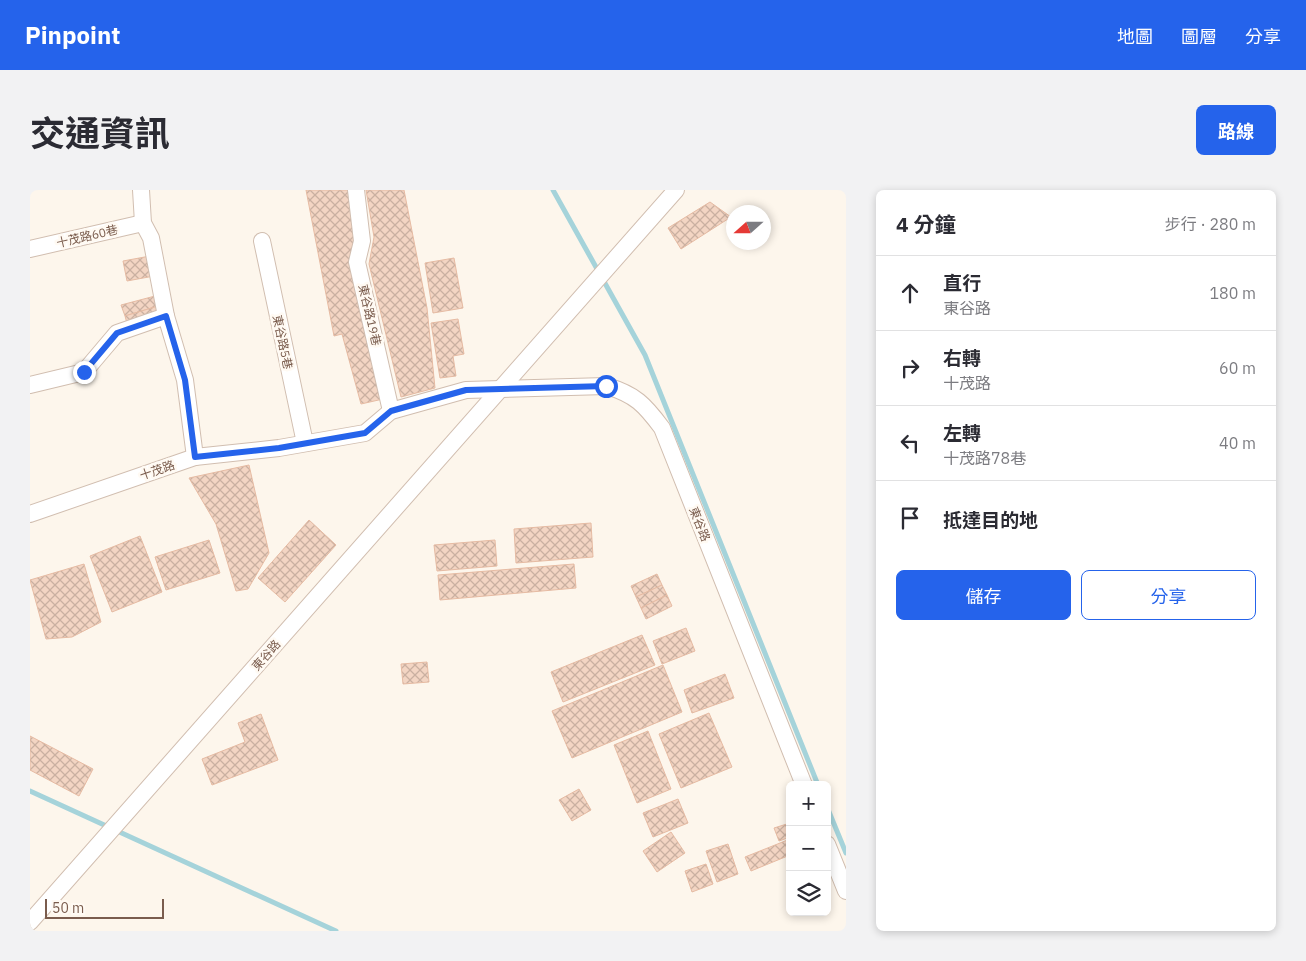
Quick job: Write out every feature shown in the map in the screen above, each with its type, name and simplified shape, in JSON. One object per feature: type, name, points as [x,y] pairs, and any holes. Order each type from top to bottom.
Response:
[{"type":"street","points":[[140,190],[143,223],[151,238],[166,316],[185,380],[195,457]]},
{"type":"street","name":"東谷路19巷","points":[[356,190],[361,219],[362,241],[357,262],[391,411]]},
{"type":"street","name":"東谷路","points":[[30,922],[676,190]]},
{"type":"street","name":"十茂路60巷","points":[[30,249],[143,223]]},
{"type":"street","name":"東谷路5巷","points":[[262,241],[305,443]]},
{"type":"street","points":[[30,385],[84,372],[117,333],[166,316]]},
{"type":"street","name":"東谷路","points":[[195,457],[305,443],[365,433],[391,411],[466,390],[606,386],[626,392],[646,406],[662,428],[802,781]]},
{"type":"street","name":"十茂路","points":[[30,514],[195,457]]},
{"type":"street","points":[[831,854],[846,891]]},
{"type":"building","points":[[306,190],[349,190],[383,399],[361,404],[342,334],[334,336]]},
{"type":"building","points":[[366,190],[404,190],[427,308],[435,388],[401,397],[369,264],[374,237]]},
{"type":"building","points":[[710,202],[726,213],[726,220],[681,249],[668,228]]},
{"type":"building","points":[[150,256],[154,276],[127,281],[123,261]]},
{"type":"building","points":[[454,258],[463,308],[433,313],[425,263]]},
{"type":"building","points":[[155,296],[158,306],[125,316],[121,305]]},
{"type":"building","points":[[158,306],[161,317],[128,327],[125,316]]},
{"type":"building","points":[[458,319],[464,354],[453,356],[456,376],[440,378],[431,323]]},
{"type":"building","points":[[249,465],[269,553],[248,589],[236,591],[216,524],[189,478]]},
{"type":"building","points":[[309,520],[336,545],[285,602],[258,578]]},
{"type":"building","points":[[591,523],[593,557],[516,563],[514,529]]},
{"type":"building","points":[[140,536],[162,592],[112,612],[90,556]]},
{"type":"building","points":[[209,540],[220,573],[166,590],[155,557]]},
{"type":"building","points":[[495,540],[497,566],[437,571],[434,545]]},
{"type":"building","points":[[84,564],[101,622],[72,637],[46,639],[30,580]]},
{"type":"building","points":[[574,564],[576,588],[440,600],[438,575]]},
{"type":"building","points":[[657,574],[662,585],[636,597],[631,586]]},
{"type":"building","points":[[662,585],[667,595],[641,608],[636,597]]},
{"type":"building","points":[[667,595],[672,606],[646,619],[641,608]]},
{"type":"building","points":[[686,628],[695,651],[662,664],[653,641]]},
{"type":"building","points":[[642,635],[655,665],[563,702],[551,672]]},
{"type":"building","points":[[427,662],[429,682],[403,684],[401,664]]},
{"type":"building","points":[[663,665],[682,712],[572,758],[552,711]]},
{"type":"building","points":[[725,674],[734,698],[692,713],[684,690]]},
{"type":"building","points":[[709,713],[732,767],[681,788],[659,734]]},
{"type":"building","points":[[261,714],[278,760],[212,785],[202,759],[245,742],[238,723]]},
{"type":"building","points":[[648,731],[671,789],[637,803],[614,745]]},
{"type":"building","points":[[30,736],[93,769],[79,796],[30,770]]},
{"type":"building","points":[[579,789],[591,810],[572,821],[559,800]]},
{"type":"building","points":[[678,799],[688,823],[653,837],[643,813]]},
{"type":"building","points":[[786,824],[786,838],[779,841],[774,828]]},
{"type":"building","points":[[671,832],[685,853],[657,872],[643,851]]},
{"type":"building","points":[[786,841],[786,857],[751,871],[745,857]]},
{"type":"building","points":[[728,844],[738,874],[717,882],[706,851]]},
{"type":"building","points":[[706,864],[713,884],[692,892],[685,871]]},
{"type":"waterway","points":[[553,190],[645,355],[816,781]]},
{"type":"waterway","points":[[30,791],[336,931]]},
{"type":"waterway","points":[[831,817],[846,853]]},
{"type":"route","points":[[84,372],[117,333],[166,316],[185,380],[195,457],[279,448],[365,433],[391,411],[466,390],[606,386]]}]
